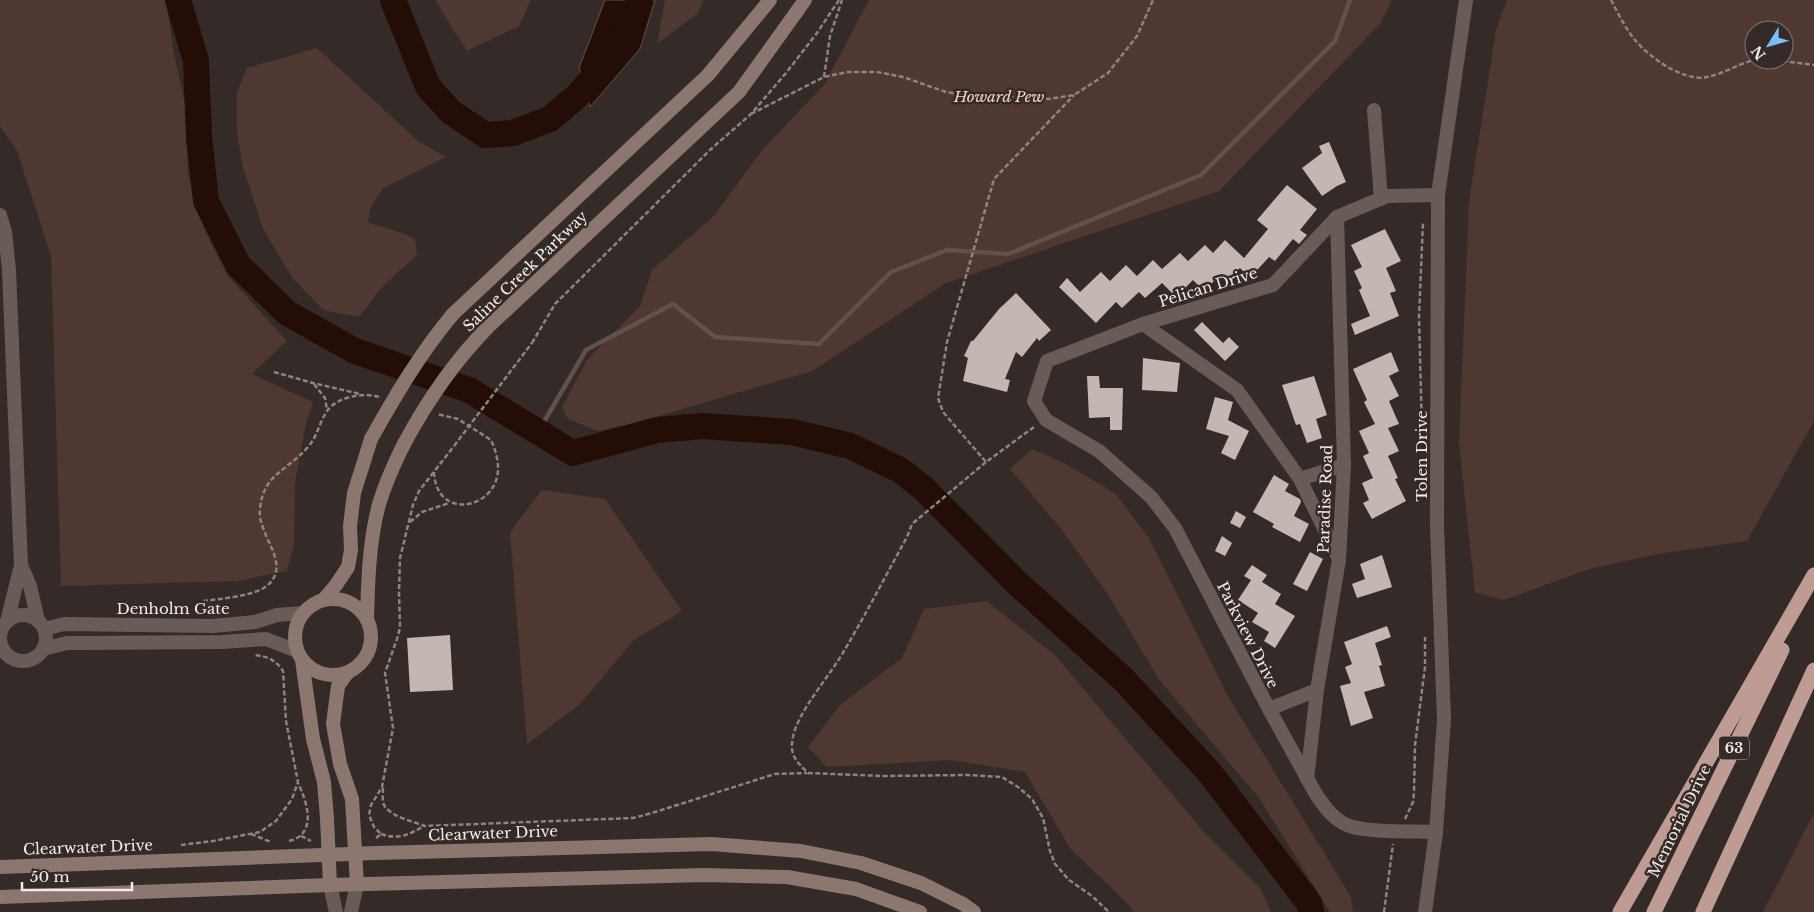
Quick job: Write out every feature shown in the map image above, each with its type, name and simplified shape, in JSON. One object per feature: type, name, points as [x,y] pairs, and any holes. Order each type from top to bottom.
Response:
[{"type":"highway","points":[[1620,912],[1814,575]]},
{"type":"highway","name":"Memorial Drive","points":[[1654,912],[1814,583]]},
{"type":"highway","name":"63","points":[[1703,912],[1814,670]]},
{"type":"main road","name":"Saline Creek Parkway","points":[[324,599],[348,567],[351,550],[350,526],[354,493],[371,439],[437,333],[454,314],[708,75],[770,0]]},
{"type":"main road","name":"Saline Creek Parkway","points":[[367,619],[369,567],[378,509],[386,483],[404,444],[440,382],[487,328],[739,92],[805,0]]},
{"type":"main road","points":[[300,655],[311,668],[323,674],[335,675],[348,672],[358,666],[369,650],[371,631],[367,619],[360,609],[349,602],[337,598],[324,599],[312,604],[303,613],[297,624],[294,636],[300,655],[313,739],[324,782],[330,885]]},
{"type":"main road","points":[[348,672],[338,686],[333,724],[340,764],[352,799],[357,884]]},
{"type":"main road","name":"Clearwater Drive","points":[[0,867],[329,854],[356,847],[711,844],[801,851],[861,863],[921,883],[963,904],[974,912]]},
{"type":"main road","points":[[0,898],[357,884],[704,874],[787,877],[856,889],[920,912]]},
{"type":"street","name":"Tolen Drive","points":[[1425,912],[1436,832],[1444,720],[1437,526],[1438,195],[1466,0]]},
{"type":"street","points":[[1374,110],[1381,199]]},
{"type":"street","name":"Pelican Drive","points":[[1043,416],[1034,401],[1048,361],[1143,324],[1273,285],[1337,217],[1387,196],[1438,195]]},
{"type":"street","points":[[0,215],[5,232],[9,270],[21,565],[3,630],[2,647],[5,658],[25,661],[38,655],[43,649],[45,642],[30,586],[21,565]]},
{"type":"street","name":"Paradise Road","points":[[1308,779],[1317,690],[1339,560],[1344,465],[1337,217]]},
{"type":"street","points":[[1143,324],[1237,390],[1300,479],[1339,560]]},
{"type":"street","name":"Parkview Drive","points":[[1043,416],[1099,451],[1151,497],[1175,528],[1269,710],[1326,809],[1347,825],[1361,829],[1436,832]]},
{"type":"street","points":[[1300,479],[1344,465]]},
{"type":"street","name":"Denholm Gate","points":[[41,625],[213,626],[255,622],[277,616],[303,613]]},
{"type":"street","points":[[3,630],[13,618],[26,615],[41,625]]},
{"type":"street","points":[[43,649],[68,643],[222,642],[266,639],[279,643],[300,655]]},
{"type":"street","points":[[1269,710],[1317,690]]},
{"type":"street","points":[[351,912],[357,884]]},
{"type":"street","points":[[330,885],[336,912]]},
{"type":"path","points":[[824,77],[830,36],[840,0]]},
{"type":"path","points":[[840,0],[817,33],[751,114],[712,149],[555,304],[532,343],[419,491],[413,505],[400,558],[398,592],[400,628],[385,673],[393,728],[382,787],[385,806],[401,818],[424,826],[633,818],[775,774],[967,775],[1002,778],[1018,787],[1032,799],[1043,818],[1050,851],[1055,864],[1069,880],[1092,896],[1110,912]]},
{"type":"path","points":[[986,462],[943,412],[938,398],[947,342],[994,179],[1074,95],[1108,73],[1137,36],[1153,0]]},
{"type":"path","points":[[1611,0],[1633,38],[1644,51],[1676,72],[1697,78],[1707,78],[1744,64]]},
{"type":"path","points":[[1794,62],[1814,65]]},
{"type":"path","points":[[751,114],[824,77],[848,72],[877,72],[903,77],[946,92],[964,95],[1049,100],[1074,95]]},
{"type":"path","points":[[1422,433],[1419,317],[1424,213]]},
{"type":"path","points":[[274,372],[362,394]]},
{"type":"path","points":[[313,383],[325,398],[327,410]]},
{"type":"path","points":[[808,773],[794,760],[792,746],[793,734],[800,717],[844,652],[908,537],[912,524],[1043,416]]},
{"type":"path","points":[[408,523],[422,512],[449,502]]},
{"type":"path","points":[[1408,811],[1414,793],[1415,745],[1425,667],[1425,637]]},
{"type":"path","points":[[250,655],[265,656],[279,665],[284,671],[286,721],[298,782],[307,804],[308,817],[305,828],[300,836],[286,842]]},
{"type":"path","points":[[179,845],[260,832],[276,821],[292,799],[298,782]]},
{"type":"path","points":[[382,787],[371,805],[369,815],[374,827],[381,834],[399,837],[408,835],[424,826]]},
{"type":"path","points":[[251,834],[272,842]]},
{"type":"path","points":[[356,847],[376,839],[381,834]]},
{"type":"path","points":[[1384,912],[1393,845]]},
{"type":"green space","points":[[0,0],[166,0],[173,49],[185,104],[188,176],[205,231],[228,276],[287,341],[252,374],[313,402],[306,424],[295,482],[294,545],[287,571],[237,581],[61,586],[51,256],[17,151],[0,126]]},
{"type":"green space","points":[[435,0],[531,0],[519,26],[467,51]]},
{"type":"green space","points":[[665,0],[704,0],[698,13],[657,44]]},
{"type":"green space","name":"Howard Pew","points":[[869,0],[1392,0],[1380,24],[1219,191],[946,283],[812,371],[635,423],[597,431],[568,419],[562,407],[587,360],[640,306],[652,270],[713,217],[763,149],[824,85]]},
{"type":"green space","points":[[1507,0],[1814,0],[1814,421],[1747,541],[1658,554],[1589,569],[1504,600],[1475,593],[1459,443],[1469,202],[1496,30]]},
{"type":"green space","points":[[317,48],[418,141],[446,157],[383,188],[370,209],[368,222],[415,239],[417,255],[382,287],[359,317],[323,310],[292,277],[263,229],[243,167],[237,134],[237,92],[247,68]]},
{"type":"green space","points":[[1032,449],[1064,463],[1116,494],[1148,537],[1226,693],[1351,897],[1353,912],[1330,912],[1259,798],[1160,681],[1109,596],[1062,530],[1010,469]]},
{"type":"green space","points":[[542,490],[605,499],[682,611],[634,640],[580,704],[527,744],[510,532]]},
{"type":"green space","points":[[986,601],[1055,655],[1204,832],[1260,888],[1271,912],[1134,912],[1070,848],[1025,772],[951,760],[827,767],[808,747],[840,705],[902,658],[924,609]]},
{"type":"green space","points":[[1814,813],[1814,912],[1763,912]]},
{"type":"shaded area","points":[[605,0],[655,0],[640,49],[590,107],[579,68]]},
{"type":"building","points":[[1329,142],[1346,182],[1322,196],[1302,168],[1322,153],[1319,146]]},
{"type":"building","points":[[1287,185],[1317,209],[1300,230],[1307,235],[1299,244],[1293,239],[1275,261],[1269,257],[1250,278],[1240,268],[1226,282],[1220,275],[1204,291],[1193,280],[1176,297],[1162,283],[1145,298],[1139,292],[1122,308],[1116,302],[1096,323],[1059,287],[1067,278],[1080,292],[1101,272],[1110,281],[1126,265],[1137,276],[1153,260],[1162,269],[1180,253],[1188,261],[1205,245],[1213,253],[1225,240],[1244,258],[1268,229],[1257,220]]},
{"type":"building","points":[[1385,229],[1401,261],[1386,268],[1396,291],[1390,293],[1399,316],[1355,335],[1351,324],[1370,316],[1359,290],[1362,288],[1354,271],[1362,267],[1351,245]]},
{"type":"building","points":[[1016,293],[1051,330],[1039,341],[1037,338],[1022,357],[1016,352],[1005,379],[1010,380],[1007,392],[963,381],[968,358],[964,356],[971,341]]},
{"type":"building","points":[[1202,322],[1223,343],[1229,337],[1239,347],[1225,361],[1194,330]]},
{"type":"building","points":[[1391,352],[1399,371],[1389,376],[1399,396],[1389,401],[1399,424],[1388,428],[1399,451],[1388,456],[1398,478],[1395,479],[1406,501],[1372,519],[1363,503],[1369,500],[1362,483],[1373,478],[1363,456],[1369,453],[1359,431],[1375,424],[1364,402],[1367,400],[1353,369]]},
{"type":"building","points":[[1143,358],[1180,363],[1177,392],[1142,390]]},
{"type":"building","points":[[1087,376],[1099,376],[1100,388],[1123,388],[1122,430],[1110,430],[1110,417],[1089,418]]},
{"type":"building","points":[[1314,376],[1327,415],[1316,419],[1322,438],[1307,443],[1300,424],[1296,425],[1282,385]]},
{"type":"building","points":[[1215,397],[1233,402],[1228,420],[1249,431],[1235,460],[1221,453],[1229,436],[1206,429]]},
{"type":"building","points":[[1274,475],[1289,484],[1285,491],[1300,499],[1301,502],[1294,516],[1309,524],[1300,542],[1272,527],[1274,524],[1253,512]]},
{"type":"building","points":[[1236,511],[1246,517],[1240,528],[1230,523]]},
{"type":"building","points":[[1222,536],[1232,543],[1225,556],[1215,551]]},
{"type":"building","points":[[1310,552],[1323,559],[1307,591],[1293,584]]},
{"type":"building","points":[[1382,555],[1392,587],[1357,598],[1352,584],[1365,579],[1360,564]]},
{"type":"building","points":[[1252,565],[1267,575],[1262,582],[1281,594],[1275,604],[1295,616],[1275,648],[1264,641],[1269,632],[1252,622],[1258,613],[1238,600],[1251,580],[1244,576]]},
{"type":"building","points":[[1387,626],[1391,637],[1375,643],[1382,665],[1379,666],[1385,686],[1364,692],[1373,718],[1351,726],[1340,686],[1351,683],[1345,667],[1352,664],[1344,642]]},
{"type":"building","points":[[450,635],[453,690],[410,692],[407,638]]},
{"type":"waterway","points":[[178,0],[196,61],[199,137],[206,201],[238,265],[287,313],[355,351],[469,390],[573,453],[657,430],[702,426],[792,432],[850,446],[900,470],[923,488],[1018,584],[1123,679],[1210,773],[1309,903],[1311,912]]},
{"type":"waterway","points":[[393,0],[428,87],[451,112],[485,135],[513,133],[550,119],[577,96],[622,45],[639,0]]},
{"type":"waterway","points":[[538,432],[586,350],[673,304],[715,337],[819,344],[891,272],[947,250],[1008,254],[1201,175],[1335,41],[1350,0]]}]
